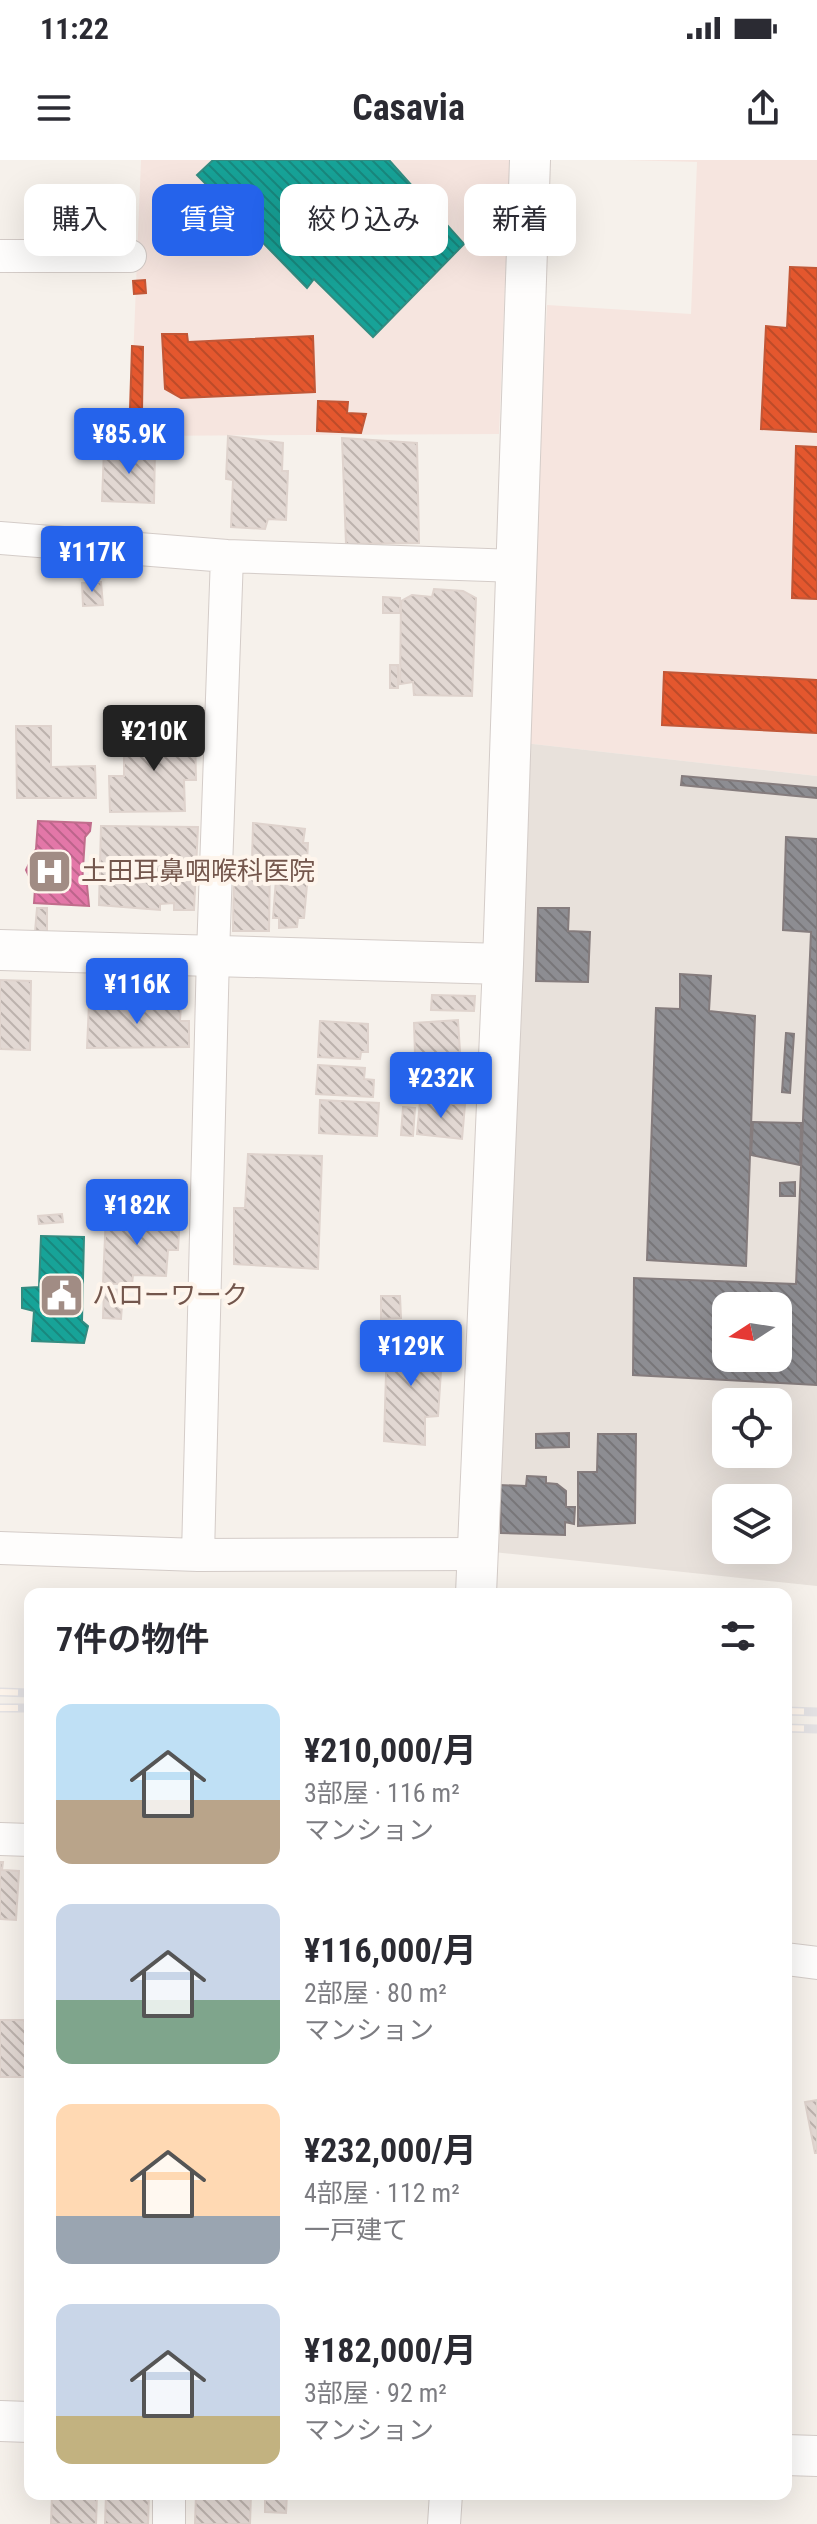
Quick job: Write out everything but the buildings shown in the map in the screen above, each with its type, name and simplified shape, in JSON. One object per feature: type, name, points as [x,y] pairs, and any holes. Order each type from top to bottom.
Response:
[{"type":"street","points":[[476,1588],[503,964],[530,160]]},
{"type":"street","points":[[0,256],[24,256]]},
{"type":"street","points":[[0,538],[227,556],[518,566]]},
{"type":"street","points":[[198,1555],[213,954],[227,556]]},
{"type":"street","points":[[0,950],[503,964]]},
{"type":"street","points":[[0,1548],[198,1555],[477,1554]]},
{"type":"street","points":[[0,1839],[24,1840]]},
{"type":"street","points":[[792,1960],[817,1963]]},
{"type":"street","points":[[0,2421],[24,2422]]},
{"type":"street","points":[[792,2455],[817,2456]]},
{"type":"street","points":[[169,2500],[169,2524]]},
{"type":"street","points":[[444,2524],[446,2500]]},
{"type":"shaded area","points":[[141,160],[510,160],[509,184],[464,184],[464,256],[506,256],[499,434],[130,436]]},
{"type":"shaded area","points":[[625,160],[817,160],[817,776],[524,743],[547,305],[691,314],[697,162]]},
{"type":"shaded area","points":[[524,743],[817,776],[817,1586],[493,1552]]},
{"type":"railway","points":[[0,1692],[24,1693]]},
{"type":"railway","points":[[0,1708],[24,1708]]},
{"type":"railway","points":[[792,1711],[817,1712]]},
{"type":"railway","points":[[792,1728],[817,1729]]},
{"type":"place","name":"土田耳鼻咽喉科医院","points":[[50,871]]},
{"type":"place","name":"ハローワーク","points":[[61,1295]]}]
